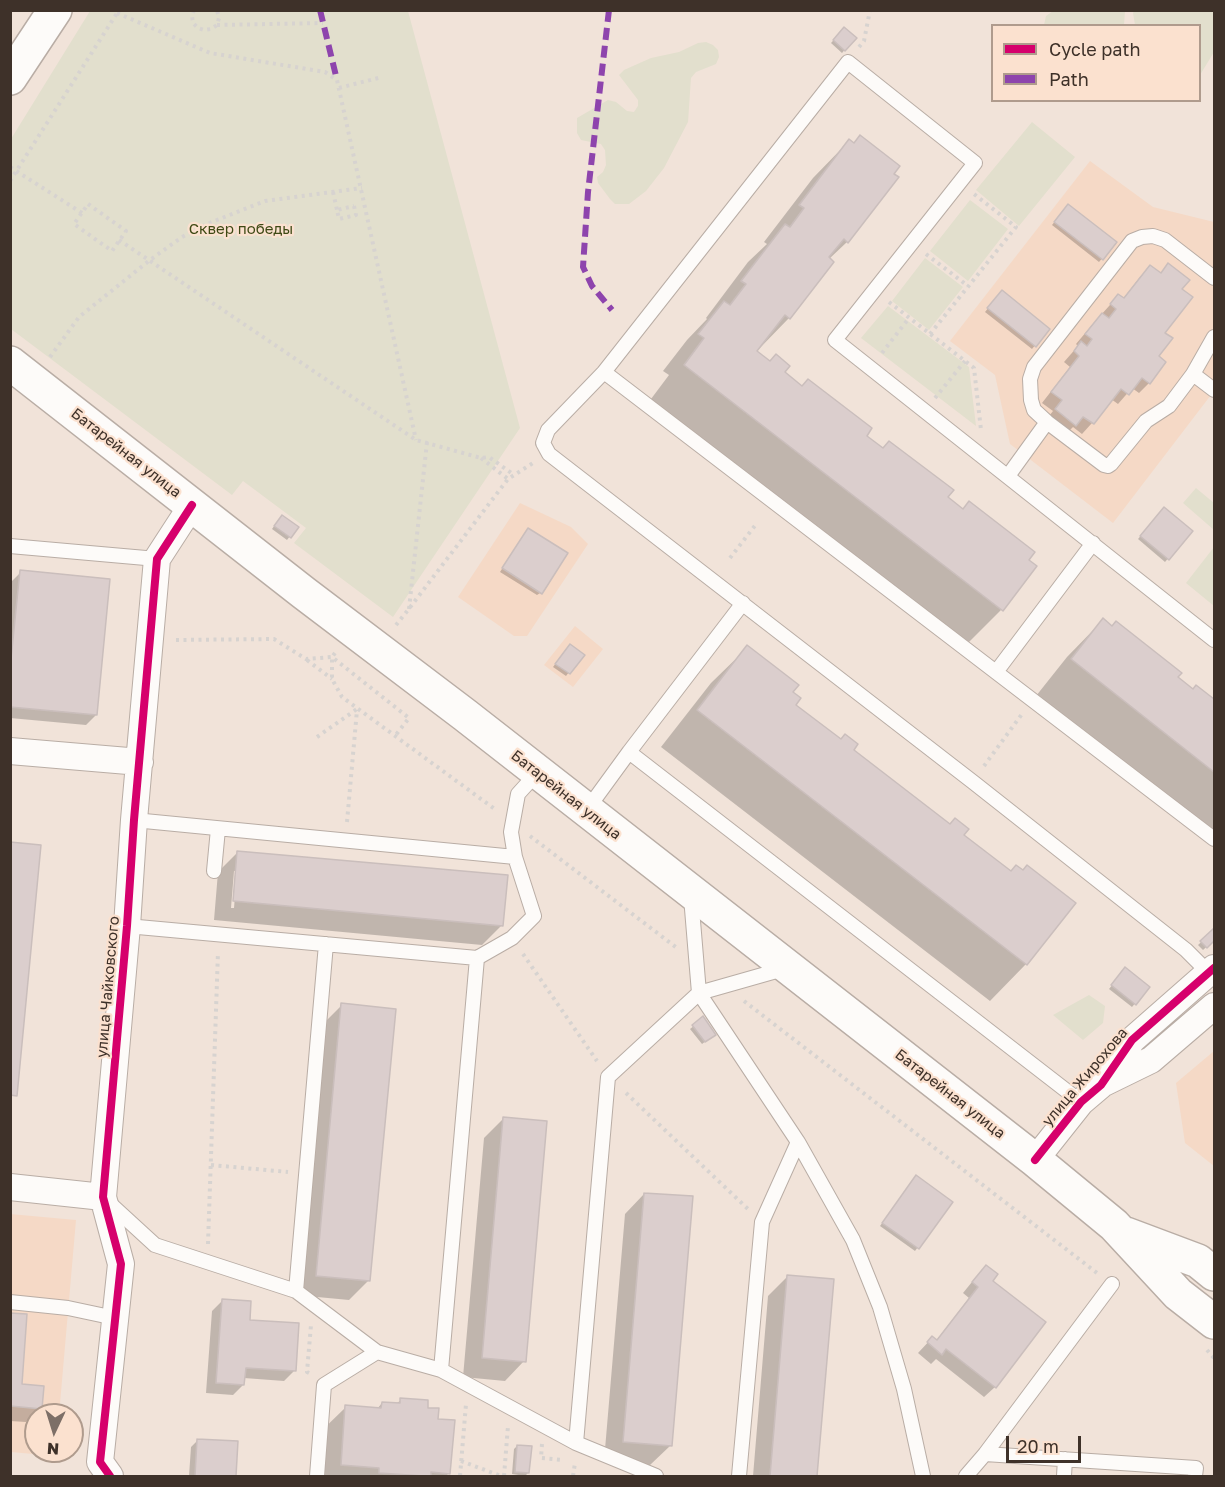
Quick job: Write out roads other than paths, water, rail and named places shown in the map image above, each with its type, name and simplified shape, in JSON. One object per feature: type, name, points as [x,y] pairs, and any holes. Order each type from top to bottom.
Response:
[{"type":"main road","points":[[10,78],[55,10]]},
{"type":"main road","name":"Батарейная улица","points":[[10,363],[1035,1160],[1114,1225],[1178,1294],[1215,1323]]},
{"type":"main road","name":"Батарейная улица","points":[[1119,1231],[1198,1261],[1215,1274]]},
{"type":"street","name":"улица Чайковского","points":[[110,1476],[100,1462],[121,1264],[104,1197],[134,820],[157,559],[192,504]]},
{"type":"street","points":[[10,751],[140,762]]},
{"type":"street","name":"улица Жирохова","points":[[1101,1085],[1132,1040],[1212,971]]},
{"type":"street","name":"улица Жирохова","points":[[1035,1160],[1081,1102],[1101,1085],[1152,1060],[1215,1006]]},
{"type":"street","points":[[10,1187],[104,1197]]},
{"type":"lane","points":[[1212,971],[973,782],[549,454],[543,443],[548,430],[604,372],[848,62],[975,163],[835,340],[1215,640]]},
{"type":"lane","points":[[1215,278],[1165,240],[1142,237],[1132,241],[1034,367],[1030,379],[1030,400],[1034,410],[1047,422],[1108,466],[1146,421],[1169,406],[1193,374],[1215,337]]},
{"type":"lane","points":[[604,372],[1215,839]]},
{"type":"lane","points":[[1193,374],[1215,390]]},
{"type":"lane","points":[[1008,476],[1047,422]]},
{"type":"lane","points":[[996,672],[1093,543]]},
{"type":"lane","points":[[10,546],[157,559]]},
{"type":"lane","points":[[586,811],[743,603]]},
{"type":"lane","points":[[629,752],[1081,1102]]},
{"type":"lane","points":[[127,926],[477,958],[512,938],[534,916],[515,857],[511,832],[519,794],[537,773]]},
{"type":"lane","points":[[134,820],[515,857]]},
{"type":"lane","points":[[214,871],[218,829]]},
{"type":"lane","points":[[690,892],[699,993],[798,1142],[853,1240],[880,1307],[904,1389],[923,1476]]},
{"type":"lane","points":[[297,1291],[326,944]]},
{"type":"lane","points":[[441,1370],[477,958]]},
{"type":"lane","points":[[576,1443],[608,1077],[699,993],[788,968]]},
{"type":"lane","points":[[739,1476],[762,1222],[798,1142]]},
{"type":"lane","points":[[104,1197],[155,1245],[297,1291],[377,1352],[441,1370],[576,1443],[656,1476]]},
{"type":"lane","points":[[966,1476],[985,1454],[1112,1284]]},
{"type":"lane","points":[[10,1302],[68,1308],[115,1318]]},
{"type":"lane","points":[[317,1476],[324,1385],[377,1352]]},
{"type":"lane","points":[[985,1454],[1196,1468],[1195,1476]]},
{"type":"lane","points":[[1064,1476],[1065,1459]]},
{"type":"park label","name":"Сквер победы","points":[[241,229]]}]
